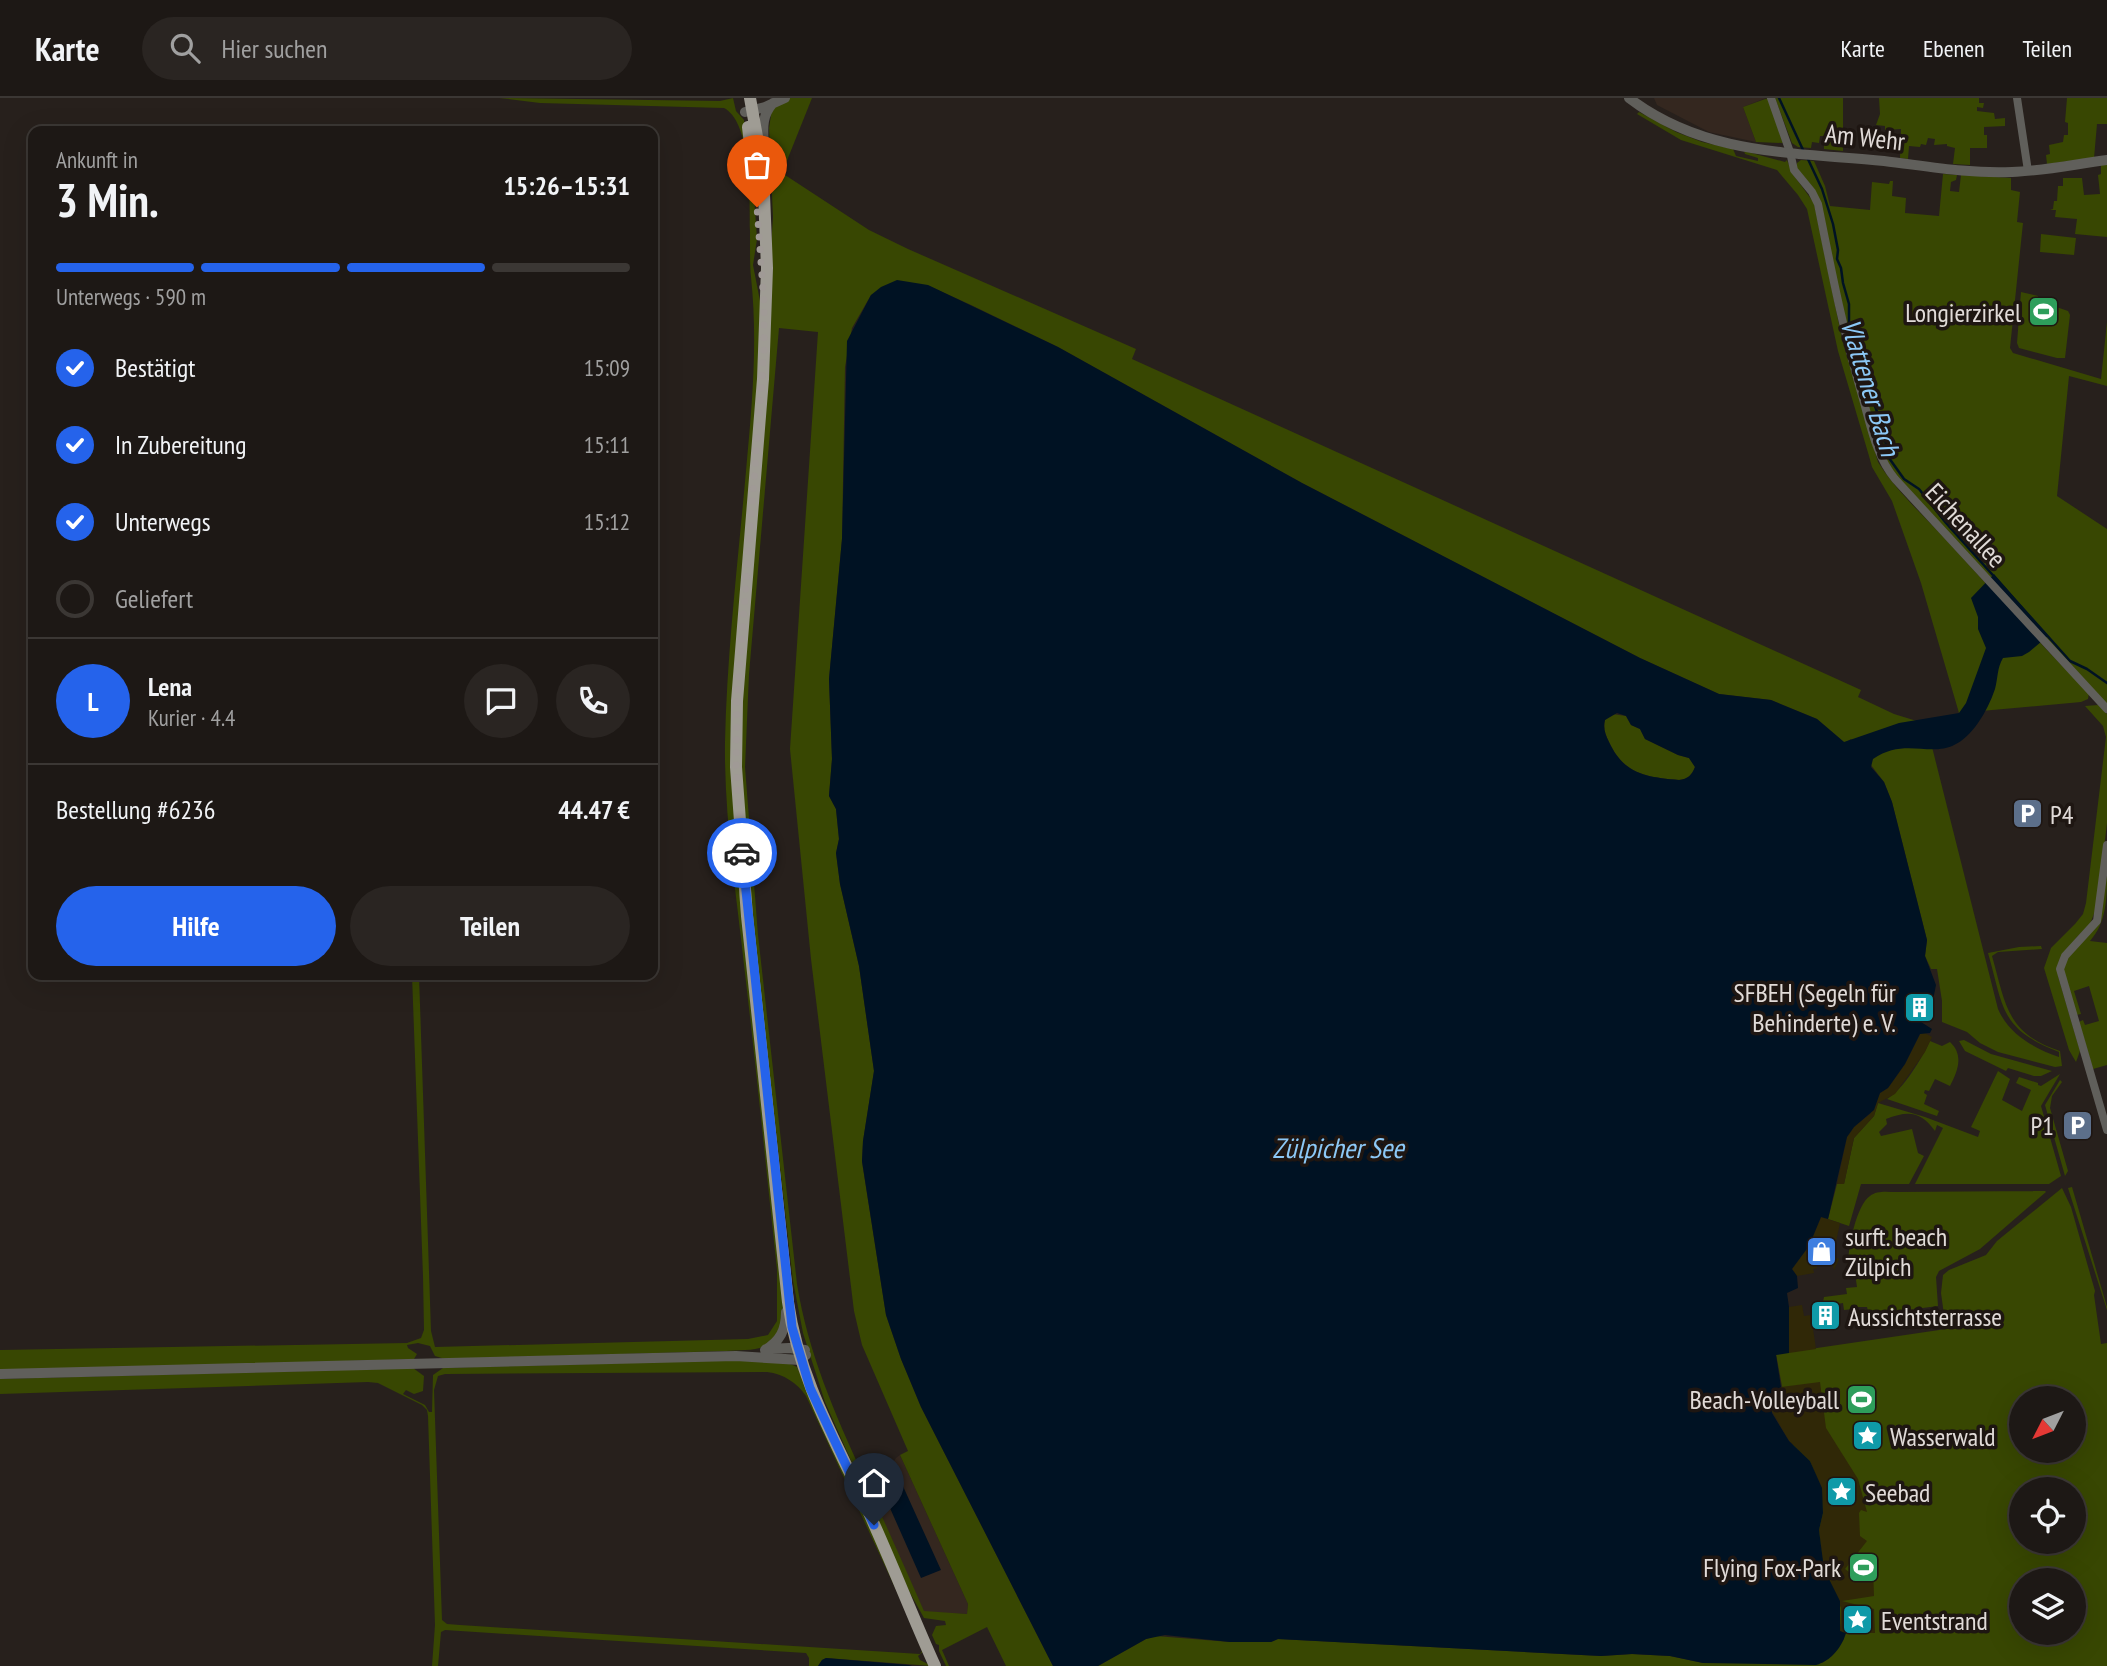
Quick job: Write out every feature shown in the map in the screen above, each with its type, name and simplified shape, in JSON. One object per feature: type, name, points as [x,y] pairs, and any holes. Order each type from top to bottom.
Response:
[{"type":"main road","points":[[741,98],[749,107],[763,170],[767,268],[762,379],[737,701],[736,767],[747,916],[781,1219],[802,1353]]},
{"type":"main road","points":[[749,107],[764,304]]},
{"type":"main road","points":[[781,1219],[785,1275],[802,1353],[832,1439],[863,1500],[935,1666]]},
{"type":"main road","points":[[908,1600],[929,1634],[943,1666]]},
{"type":"street","points":[[749,107],[774,103],[785,98]]},
{"type":"street","name":"Am Wehr","points":[[1629,98],[1666,123],[1700,137],[1756,150],[2007,172],[2107,160]]},
{"type":"street","name":"Eichenallee","points":[[1771,98],[1800,153],[1794,170],[1818,204],[1844,336],[1876,446],[1884,464],[2107,709]]},
{"type":"street","points":[[2017,98],[2028,170]]},
{"type":"street","points":[[763,170],[762,124],[766,112],[774,103]]},
{"type":"street","points":[[2107,845],[2097,921],[2060,964],[2063,983],[2107,1130]]},
{"type":"street","points":[[765,1350],[777,1342],[785,1329],[785,1275]]},
{"type":"street","points":[[736,1356],[765,1350],[802,1353]]},
{"type":"street","points":[[0,1374],[802,1353]]},
{"type":"shaded area","points":[[1654,98],[1766,98],[1743,107],[1756,142],[1709,132],[1657,105]]},
{"type":"shaded area","points":[[900,1455],[968,1604],[967,1614],[924,1612],[863,1475],[894,1461]]},
{"type":"green space","points":[[499,98],[720,101],[733,98],[736,111],[744,120],[754,195],[757,239],[753,265],[760,301],[761,332],[734,690],[784,1287],[783,1321],[779,1331],[774,1340],[765,1346],[741,1350],[445,1359],[435,1356],[430,1346],[418,1343],[407,1345],[417,1354],[414,1359],[0,1371],[0,1350],[407,1343],[421,1338],[424,1330],[423,1276],[412,980],[419,980],[431,1331],[435,1347],[748,1339],[768,1335],[777,1321],[777,1270],[731,854],[725,770],[728,674],[754,350],[747,160],[735,119],[724,108],[540,103]]},
{"type":"green space","points":[[790,98],[812,98],[782,173],[869,230],[1136,349],[1132,359],[1861,690],[1858,697],[1894,714],[1920,722],[1928,731],[1998,1009],[2009,1026],[2023,1039],[2059,1057],[2059,1052],[2043,1044],[2060,1051],[2062,1066],[2055,1067],[1998,1052],[1980,1043],[1967,1032],[1942,1022],[1937,969],[1931,969],[1925,956],[1927,940],[1892,802],[1884,782],[1851,739],[1845,743],[1817,719],[1771,700],[1719,694],[1640,658],[1302,483],[1058,347],[927,285],[871,295],[852,328],[845,367],[842,539],[829,679],[832,759],[829,796],[836,809],[839,839],[836,853],[840,884],[859,966],[874,1071],[862,1162],[886,1315],[901,1359],[921,1407],[1053,1666],[1006,1666],[987,1627],[942,1650],[949,1666],[946,1666],[939,1645],[932,1635],[936,1626],[946,1625],[945,1621],[924,1618],[909,1591],[825,1402],[803,1333],[793,1281],[752,919],[740,727],[773,217],[769,128],[772,109]],"holes":[[[779,328],[818,332],[790,749],[811,959],[854,1311],[862,1345],[908,1451],[900,1455],[968,1604],[967,1614],[924,1611],[832,1405],[808,1334],[797,1284],[758,935],[745,767],[749,674]]]},
{"type":"green space","points":[[1768,98],[1783,143],[1756,142],[1743,107]]},
{"type":"green space","points":[[1775,98],[1843,98],[1843,151],[1824,149],[1824,136],[1820,136],[1819,143],[1812,142],[1811,148],[1798,147],[1792,143]]},
{"type":"green space","points":[[1879,98],[1979,98],[1979,103],[1984,103],[1983,108],[1977,107],[1977,111],[1994,113],[1995,119],[2005,118],[2005,126],[1984,127],[1987,148],[1970,148],[1970,165],[1953,164],[1955,148],[1947,144],[1934,145],[1935,139],[1928,138],[1926,145],[1909,146],[1908,159],[1900,158],[1901,129],[1885,130],[1885,126],[1876,125],[1880,114]]},
{"type":"green space","points":[[2067,98],[2107,98],[2107,124],[2097,124],[2094,158],[2047,164],[2049,145],[2063,142],[2064,135],[2068,135],[2068,123],[2065,122]]},
{"type":"green space","points":[[1639,112],[1676,132],[1702,142],[1733,149],[1736,156],[1758,161],[1758,158],[1745,154],[1744,151],[1785,162],[1787,160],[1792,173],[1814,203],[1842,339],[1878,462],[1911,504],[2089,693],[2088,699],[2081,702],[1959,713],[1921,583],[1892,501],[1872,467],[1838,351],[1807,209],[1777,170],[1681,140],[1637,114]]},
{"type":"green space","points":[[1801,160],[1814,161],[1830,206],[1870,210],[1872,182],[1889,184],[1893,181],[1892,196],[1906,198],[1905,213],[1939,216],[1943,174],[1957,175],[1956,180],[1951,182],[1950,191],[1959,192],[1961,175],[2011,178],[2011,190],[2020,192],[2017,222],[2023,223],[2010,348],[2013,353],[2101,379],[2107,322],[2107,386],[2069,376],[2057,496],[2107,529],[2107,704],[1904,485],[1884,459],[1849,345],[1820,203],[1797,169],[1797,163]]},
{"type":"green space","points":[[2107,164],[2107,237],[2075,234],[2077,219],[2055,217],[2056,210],[2050,210],[2053,209],[2054,201],[2057,201],[2058,186],[2063,186],[2063,178],[2082,178],[2084,195],[2100,194],[2098,175],[2101,174],[2101,165]]},
{"type":"green space","points":[[2041,234],[2076,238],[2074,255],[2040,252]]},
{"type":"green space","points":[[2021,292],[2038,296],[2039,301],[2068,311],[2070,315],[2065,358],[2019,348],[2017,343]]},
{"type":"green space","points":[[2098,705],[2107,714],[2107,823],[2097,906],[2090,924],[2076,938],[2058,976],[2080,1051],[2076,1062],[2069,1050],[2044,968],[2051,948],[2083,914],[2086,903],[2106,737],[2103,726],[2085,706]]},
{"type":"green space","points":[[1612,714],[1626,716],[1631,725],[1640,729],[1645,739],[1689,758],[1695,767],[1691,774],[1679,780],[1667,779],[1637,772],[1621,761],[1605,734],[1605,720]]},
{"type":"green space","points":[[2107,872],[2103,917],[2090,941],[2107,943],[2107,1065],[2093,1069],[2079,1022],[2083,1020],[2085,1025],[2099,1021],[2089,986],[2074,991],[2081,1014],[2076,1015],[2063,974],[2063,964],[2098,923]]},
{"type":"green space","points":[[2041,946],[2042,949],[1998,952],[1992,956],[2011,1015],[2018,1026],[2042,1044],[2025,1035],[2007,1015],[1988,953]]},
{"type":"green space","points":[[1964,1040],[1991,1054],[2052,1071],[2034,1076],[2008,1068],[2006,1071],[1965,1051],[1959,1041]]},
{"type":"green space","points":[[1930,1041],[1942,1046],[1950,1042],[1958,1058],[1950,1086],[1935,1079],[1929,1091],[1925,1090],[1927,1095],[1924,1104],[1939,1111],[1937,1116],[1887,1099],[1906,1081]]},
{"type":"green space","points":[[1998,1071],[2010,1079],[2002,1100],[2022,1111],[2031,1090],[2016,1083],[2019,1077],[2041,1086],[2060,1074],[2041,1106],[2061,1176],[2049,1184],[1915,1184],[1943,1128],[1937,1125],[1935,1131],[1918,1116],[1900,1115],[1886,1119],[1887,1124],[1879,1132],[1881,1136],[1912,1129],[1918,1153],[1924,1156],[1909,1184],[1861,1184],[1849,1226],[1828,1219],[1837,1184],[1844,1184],[1854,1138],[1874,1116],[1878,1103],[1925,1117],[1978,1137],[1980,1131],[1971,1127]]},
{"type":"green space","points":[[2060,1080],[2062,1082],[2052,1096],[2050,1108],[2068,1171],[2065,1176],[2045,1105]]},
{"type":"green space","points":[[2072,1187],[2107,1307],[2107,1310],[2068,1188]]},
{"type":"green space","points":[[2062,1188],[2071,1207],[2095,1291],[2101,1344],[2107,1343],[2107,1666],[1098,1666],[1156,1636],[1230,1642],[1271,1642],[1278,1639],[1601,1656],[1632,1654],[1670,1656],[1703,1663],[1822,1663],[1832,1656],[1844,1639],[1793,1445],[1776,1354],[1946,1329],[1941,1293],[1943,1275],[1986,1255],[1997,1241]]},
{"type":"green space","points":[[2045,1191],[1980,1249],[1939,1271],[1936,1277],[1938,1306],[1869,1315],[1867,1307],[1844,1310],[1843,1303],[1831,1305],[1831,1310],[1819,1312],[1817,1303],[1823,1302],[1824,1297],[1847,1294],[1846,1288],[1857,1287],[1855,1273],[1848,1274],[1850,1244],[1860,1210],[1873,1194]]},
{"type":"green space","points":[[732,1360],[778,1362],[797,1367],[925,1650],[918,1656],[932,1666],[826,1658],[818,1666],[809,1666],[806,1653],[445,1630],[441,1632],[438,1666],[432,1666],[435,1625],[428,1416],[422,1405],[378,1383],[368,1382],[0,1394],[0,1379],[413,1368],[424,1376],[423,1391],[414,1394],[406,1390],[403,1394],[425,1405],[429,1412],[432,1412],[433,1375],[443,1368]],"holes":[[[767,1372],[790,1380],[806,1396],[911,1622],[922,1651],[920,1654],[460,1625],[447,1624],[442,1620],[434,1390],[438,1376]]]},
{"type":"sand","points":[[1925,1033],[1932,1037],[1925,1052],[1895,1094],[1878,1103],[1874,1116],[1854,1138],[1844,1184],[1837,1184],[1847,1137],[1854,1127],[1870,1114],[1880,1093],[1888,1088],[1905,1064],[1920,1034]]},
{"type":"sand","points":[[1821,1217],[1840,1223],[1833,1256],[1839,1259],[1834,1270],[1833,1265],[1817,1266],[1813,1269],[1814,1273],[1797,1276],[1792,1269],[1809,1246]]},
{"type":"sand","points":[[1802,1305],[1804,1316],[1811,1315],[1816,1349],[1789,1353],[1789,1307]]},
{"type":"sand","name":"Seebad","points":[[1820,1382],[1826,1428],[1858,1479],[1867,1512],[1861,1510],[1859,1513],[1860,1536],[1867,1541],[1845,1569],[1857,1578],[1869,1563],[1873,1567],[1874,1596],[1842,1601],[1874,1609],[1875,1633],[1840,1631],[1841,1608],[1823,1566],[1819,1530],[1823,1513],[1821,1488],[1810,1461],[1789,1441],[1770,1408],[1772,1395],[1781,1387]]},
{"type":"water","name":"Zülpicher See","points":[[897,280],[928,285],[1058,347],[1302,483],[1640,658],[1719,694],[1771,700],[1817,719],[1844,742],[1899,723],[1959,713],[1966,703],[1986,648],[1978,629],[1978,617],[1971,598],[1994,574],[2048,636],[2022,656],[2003,658],[1990,702],[1978,723],[1965,738],[1953,746],[1940,749],[1888,751],[1873,759],[1871,767],[1884,782],[1892,802],[1927,940],[1925,956],[1936,985],[1933,1000],[1920,998],[1913,1012],[1919,1017],[1918,1020],[1932,1029],[1930,1033],[1920,1034],[1905,1064],[1888,1088],[1880,1093],[1874,1110],[1854,1127],[1847,1137],[1828,1219],[1821,1217],[1809,1246],[1792,1269],[1797,1276],[1798,1288],[1787,1293],[1789,1353],[1776,1355],[1781,1387],[1772,1395],[1772,1413],[1789,1441],[1810,1461],[1822,1488],[1823,1513],[1819,1530],[1824,1569],[1840,1601],[1840,1631],[1846,1633],[1831,1657],[1816,1665],[1703,1663],[1670,1656],[1632,1654],[1601,1656],[1278,1639],[1271,1642],[1230,1642],[1165,1635],[1146,1639],[1098,1666],[1053,1666],[921,1407],[901,1359],[886,1315],[862,1161],[874,1071],[859,966],[840,884],[836,853],[839,839],[836,809],[829,796],[832,759],[829,679],[842,539],[847,341],[871,295]],"holes":[[[1617,713],[1626,716],[1631,725],[1640,729],[1645,739],[1689,758],[1695,767],[1691,774],[1679,780],[1656,777],[1637,772],[1621,761],[1608,739],[1604,723]]]},
{"type":"water","points":[[897,1473],[941,1570],[921,1578],[878,1481]]},
{"type":"water","points":[[826,1658],[909,1665],[912,1666],[818,1666]]},
{"type":"waterway","name":"Vlattener Bach","points":[[1779,98],[1804,152]]},
{"type":"waterway","name":"Vlattener Bach","points":[[1807,157],[1822,189],[1833,224],[1837,259],[1849,304],[1849,323],[1881,423],[1889,458],[1904,479],[1919,489],[1946,523],[2070,661],[2107,683]]},
{"type":"way so far","points":[[742,853],[736,767],[737,701],[764,351],[764,304],[757,207]]},
{"type":"place","name":"Longierzirkel","points":[[2044,312]]},
{"type":"place","name":"P4","points":[[2027,814]]},
{"type":"place","name":"SFBEH (Segeln für Behinderte) e. V.","points":[[1919,1007]]},
{"type":"place","name":"P1","points":[[2077,1125]]},
{"type":"place","name":"surft. beach Zülpich","points":[[1822,1251]]},
{"type":"place","name":"Aussichtsterrasse","points":[[1825,1316]]},
{"type":"place","name":"Beach-Volleyball","points":[[1862,1399]]},
{"type":"place","name":"Wasserwald","points":[[1867,1436]]},
{"type":"place","name":"Seebad","points":[[1842,1492]]},
{"type":"place","name":"Flying Fox-Park","points":[[1864,1567]]},
{"type":"place","name":"Eventstrand","points":[[1858,1620]]},
{"type":"route","points":[[742,853],[792,1327],[810,1388],[874,1525]]}]
